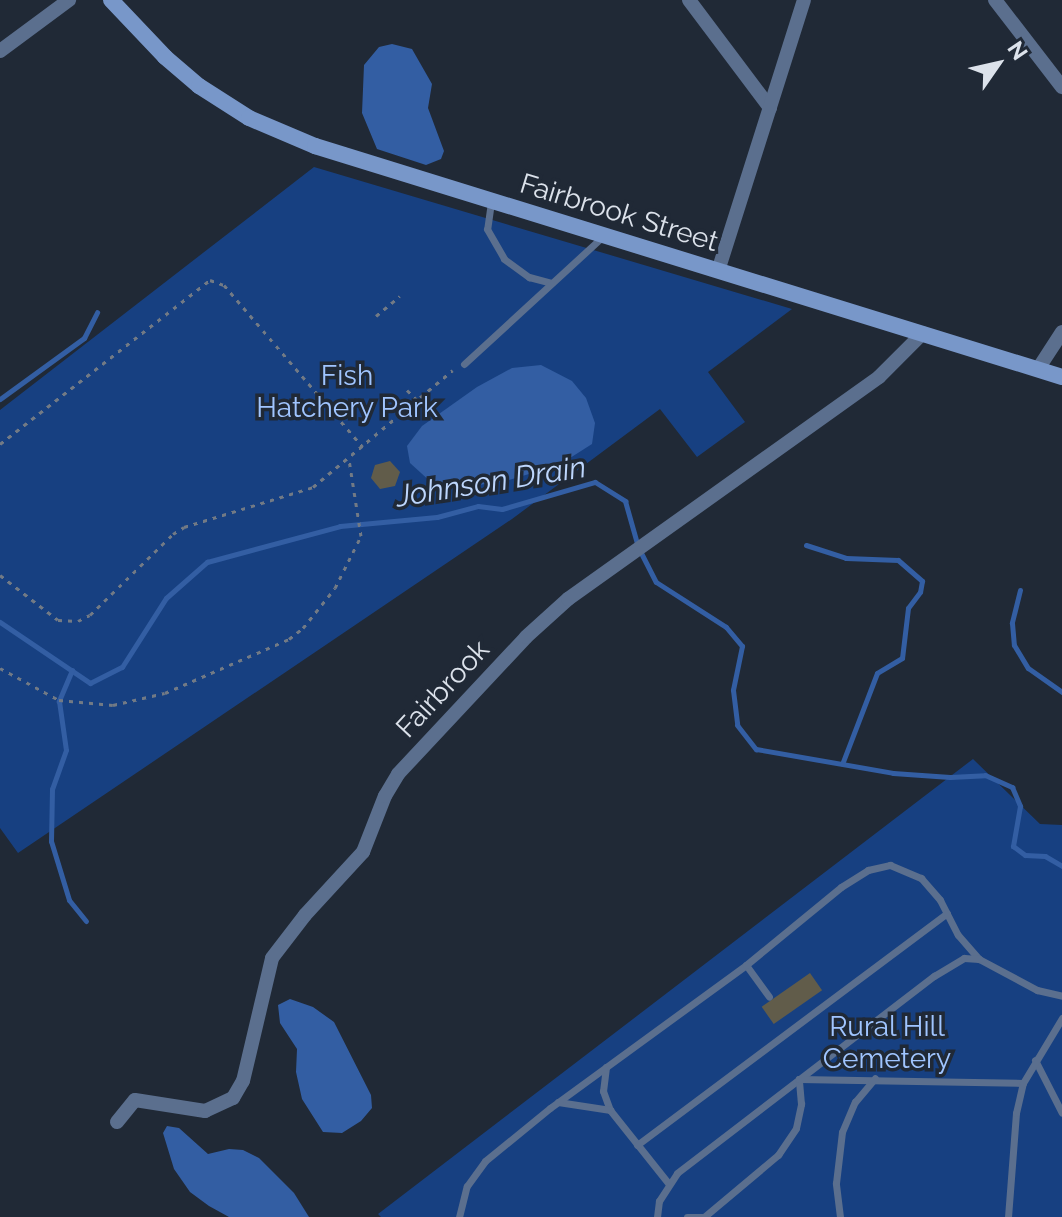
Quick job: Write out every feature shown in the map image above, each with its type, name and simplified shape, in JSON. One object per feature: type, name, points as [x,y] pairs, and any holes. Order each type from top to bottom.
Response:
[{"type":"street","points":[[0,51],[69,0]]},
{"type":"street","name":"Fairbrook Street","points":[[111,0],[177,67],[249,118],[356,160],[1062,377]]},
{"type":"street","points":[[689,0],[770,108]]},
{"type":"street","points":[[718,271],[804,0]]},
{"type":"street","points":[[995,0],[1062,87]]},
{"type":"street","points":[[1038,369],[1062,332]]},
{"type":"street","name":"Fairbrook","points":[[117,1122],[135,1100],[205,1111],[221,1107],[233,1098],[243,1081],[272,958],[305,915],[363,852],[391,784],[526,637],[568,599],[879,377],[923,333]]},
{"type":"lane","points":[[491,202],[487,229],[504,259],[529,277],[551,283]]},
{"type":"lane","points":[[463,363],[604,236]]},
{"type":"lane","points":[[459,1217],[467,1186],[485,1161],[558,1102],[746,965],[841,887],[868,870],[890,865],[921,878],[947,913],[958,935],[979,959],[1037,990],[1062,996]]},
{"type":"lane","points":[[637,1145],[947,913]]},
{"type":"lane","points":[[657,1217],[659,1201],[668,1183],[934,976],[964,958],[979,959]]},
{"type":"lane","points":[[746,965],[769,997]]},
{"type":"lane","points":[[1008,1217],[1016,1113],[1023,1083],[1062,1018]]},
{"type":"lane","points":[[1035,1060],[1062,1113]]},
{"type":"lane","points":[[606,1067],[603,1091],[610,1110],[668,1183]]},
{"type":"lane","points":[[840,1217],[836,1183],[842,1132],[855,1102],[875,1078]]},
{"type":"lane","points":[[799,1079],[1023,1083]]},
{"type":"lane","points":[[687,1217],[703,1217],[778,1155],[796,1128],[801,1104],[799,1079]]},
{"type":"lane","points":[[558,1102],[610,1110]]},
{"type":"path","points":[[0,444],[210,280],[224,285],[363,447]]},
{"type":"path","points":[[376,316],[400,296]]},
{"type":"path","points":[[0,575],[58,620],[78,621],[90,615],[159,546],[184,527],[313,487],[463,363]]},
{"type":"path","points":[[407,390],[418,401]]},
{"type":"path","points":[[0,668],[67,703],[113,705],[165,693],[270,648],[303,628],[335,588],[361,536],[360,512],[349,458]]},
{"type":"green space","name":"Fish Hatchery Park","points":[[314,167],[792,309],[708,372],[745,422],[697,457],[660,409],[512,519],[18,853],[0,828],[0,410]]},
{"type":"green space","name":"Rural Hill Cemetery","points":[[973,759],[1040,824],[1062,825],[1062,1217],[381,1217],[378,1214]]},
{"type":"water","points":[[392,44],[412,49],[432,84],[428,108],[444,151],[441,159],[426,165],[377,149],[362,113],[364,65],[379,47]]},
{"type":"water","points":[[541,365],[572,381],[586,398],[595,423],[592,444],[559,465],[509,480],[467,487],[432,483],[410,463],[407,446],[422,426],[477,387],[512,368]]},
{"type":"water","points":[[290,999],[313,1007],[334,1022],[371,1095],[372,1108],[361,1121],[342,1133],[323,1132],[302,1099],[296,1072],[297,1049],[280,1023],[278,1005]]},
{"type":"water","points":[[167,1126],[179,1128],[208,1154],[229,1149],[243,1150],[259,1158],[294,1193],[309,1217],[229,1217],[209,1206],[190,1192],[174,1169],[163,1133]]},
{"type":"building","points":[[390,461],[400,472],[395,486],[380,489],[371,478],[375,465]]},
{"type":"building","points":[[810,973],[822,990],[774,1024],[762,1007]]},
{"type":"waterway","points":[[0,399],[84,338],[97,312]]},
{"type":"waterway","name":"Johnson Drain","points":[[0,622],[90,683],[122,667],[166,598],[207,562],[340,526],[437,517],[478,506],[502,509],[595,482],[625,501],[638,547],[656,582],[726,627],[742,646],[733,690],[737,725],[756,749],[893,773],[950,777],[985,775],[1012,787],[1020,806],[1013,846],[1025,855],[1045,856],[1062,866]]},
{"type":"waterway","points":[[806,545],[846,558],[898,560],[922,581],[920,592],[908,608],[902,658],[877,673],[842,764]]},
{"type":"waterway","points":[[1020,590],[1012,623],[1014,645],[1028,668],[1062,692]]},
{"type":"waterway","points":[[72,670],[59,701],[66,750],[52,789],[51,841],[69,900],[86,921]]}]
